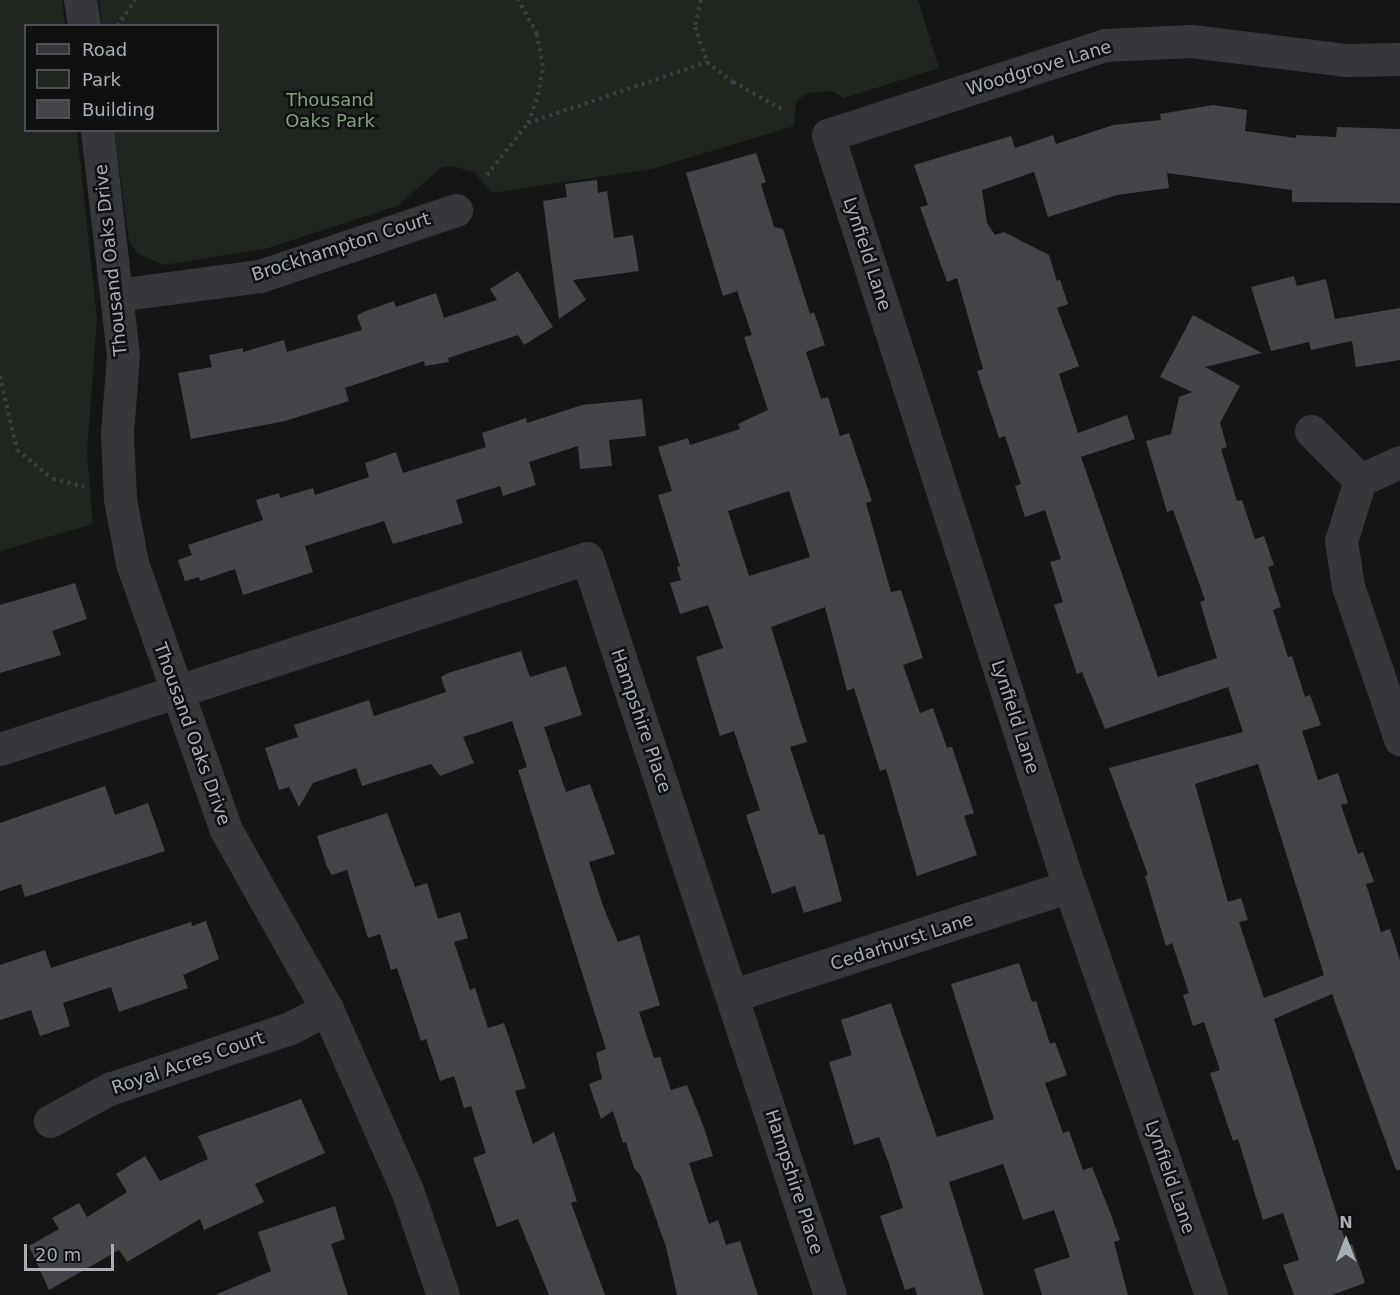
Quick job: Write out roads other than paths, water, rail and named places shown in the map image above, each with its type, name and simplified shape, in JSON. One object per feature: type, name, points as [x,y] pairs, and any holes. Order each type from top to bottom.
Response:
[{"type":"street","points":[[80,0],[84,24]]},
{"type":"street","name":"Woodgrove Lane","points":[[828,135],[1105,45],[1191,41],[1345,60],[1400,59]]},
{"type":"street","name":"Thousand Oaks Drive","points":[[97,132],[123,355],[117,433],[120,499],[132,563],[175,691],[226,830],[327,1009],[406,1190],[443,1295]]},
{"type":"street","name":"Lynfield Lane","points":[[828,135],[1069,886],[1211,1295]]},
{"type":"street","name":"Brockhampton Court","points":[[117,295],[260,276],[456,210]]},
{"type":"street","points":[[1311,431],[1360,480]]},
{"type":"street","points":[[1400,462],[1360,480],[1341,541],[1348,586],[1400,739]]},
{"type":"street","name":"Hampshire Place","points":[[175,691],[587,558],[734,995],[830,1295]]},
{"type":"street","points":[[0,749],[175,691]]},
{"type":"street","name":"Cedarhurst Lane","points":[[734,995],[1069,886]]},
{"type":"street","name":"Royal Acres Court","points":[[50,1120],[109,1089],[290,1028],[327,1009]]},
{"type":"park label","name":"Thousand Oaks Park","points":[[330,111]]}]
